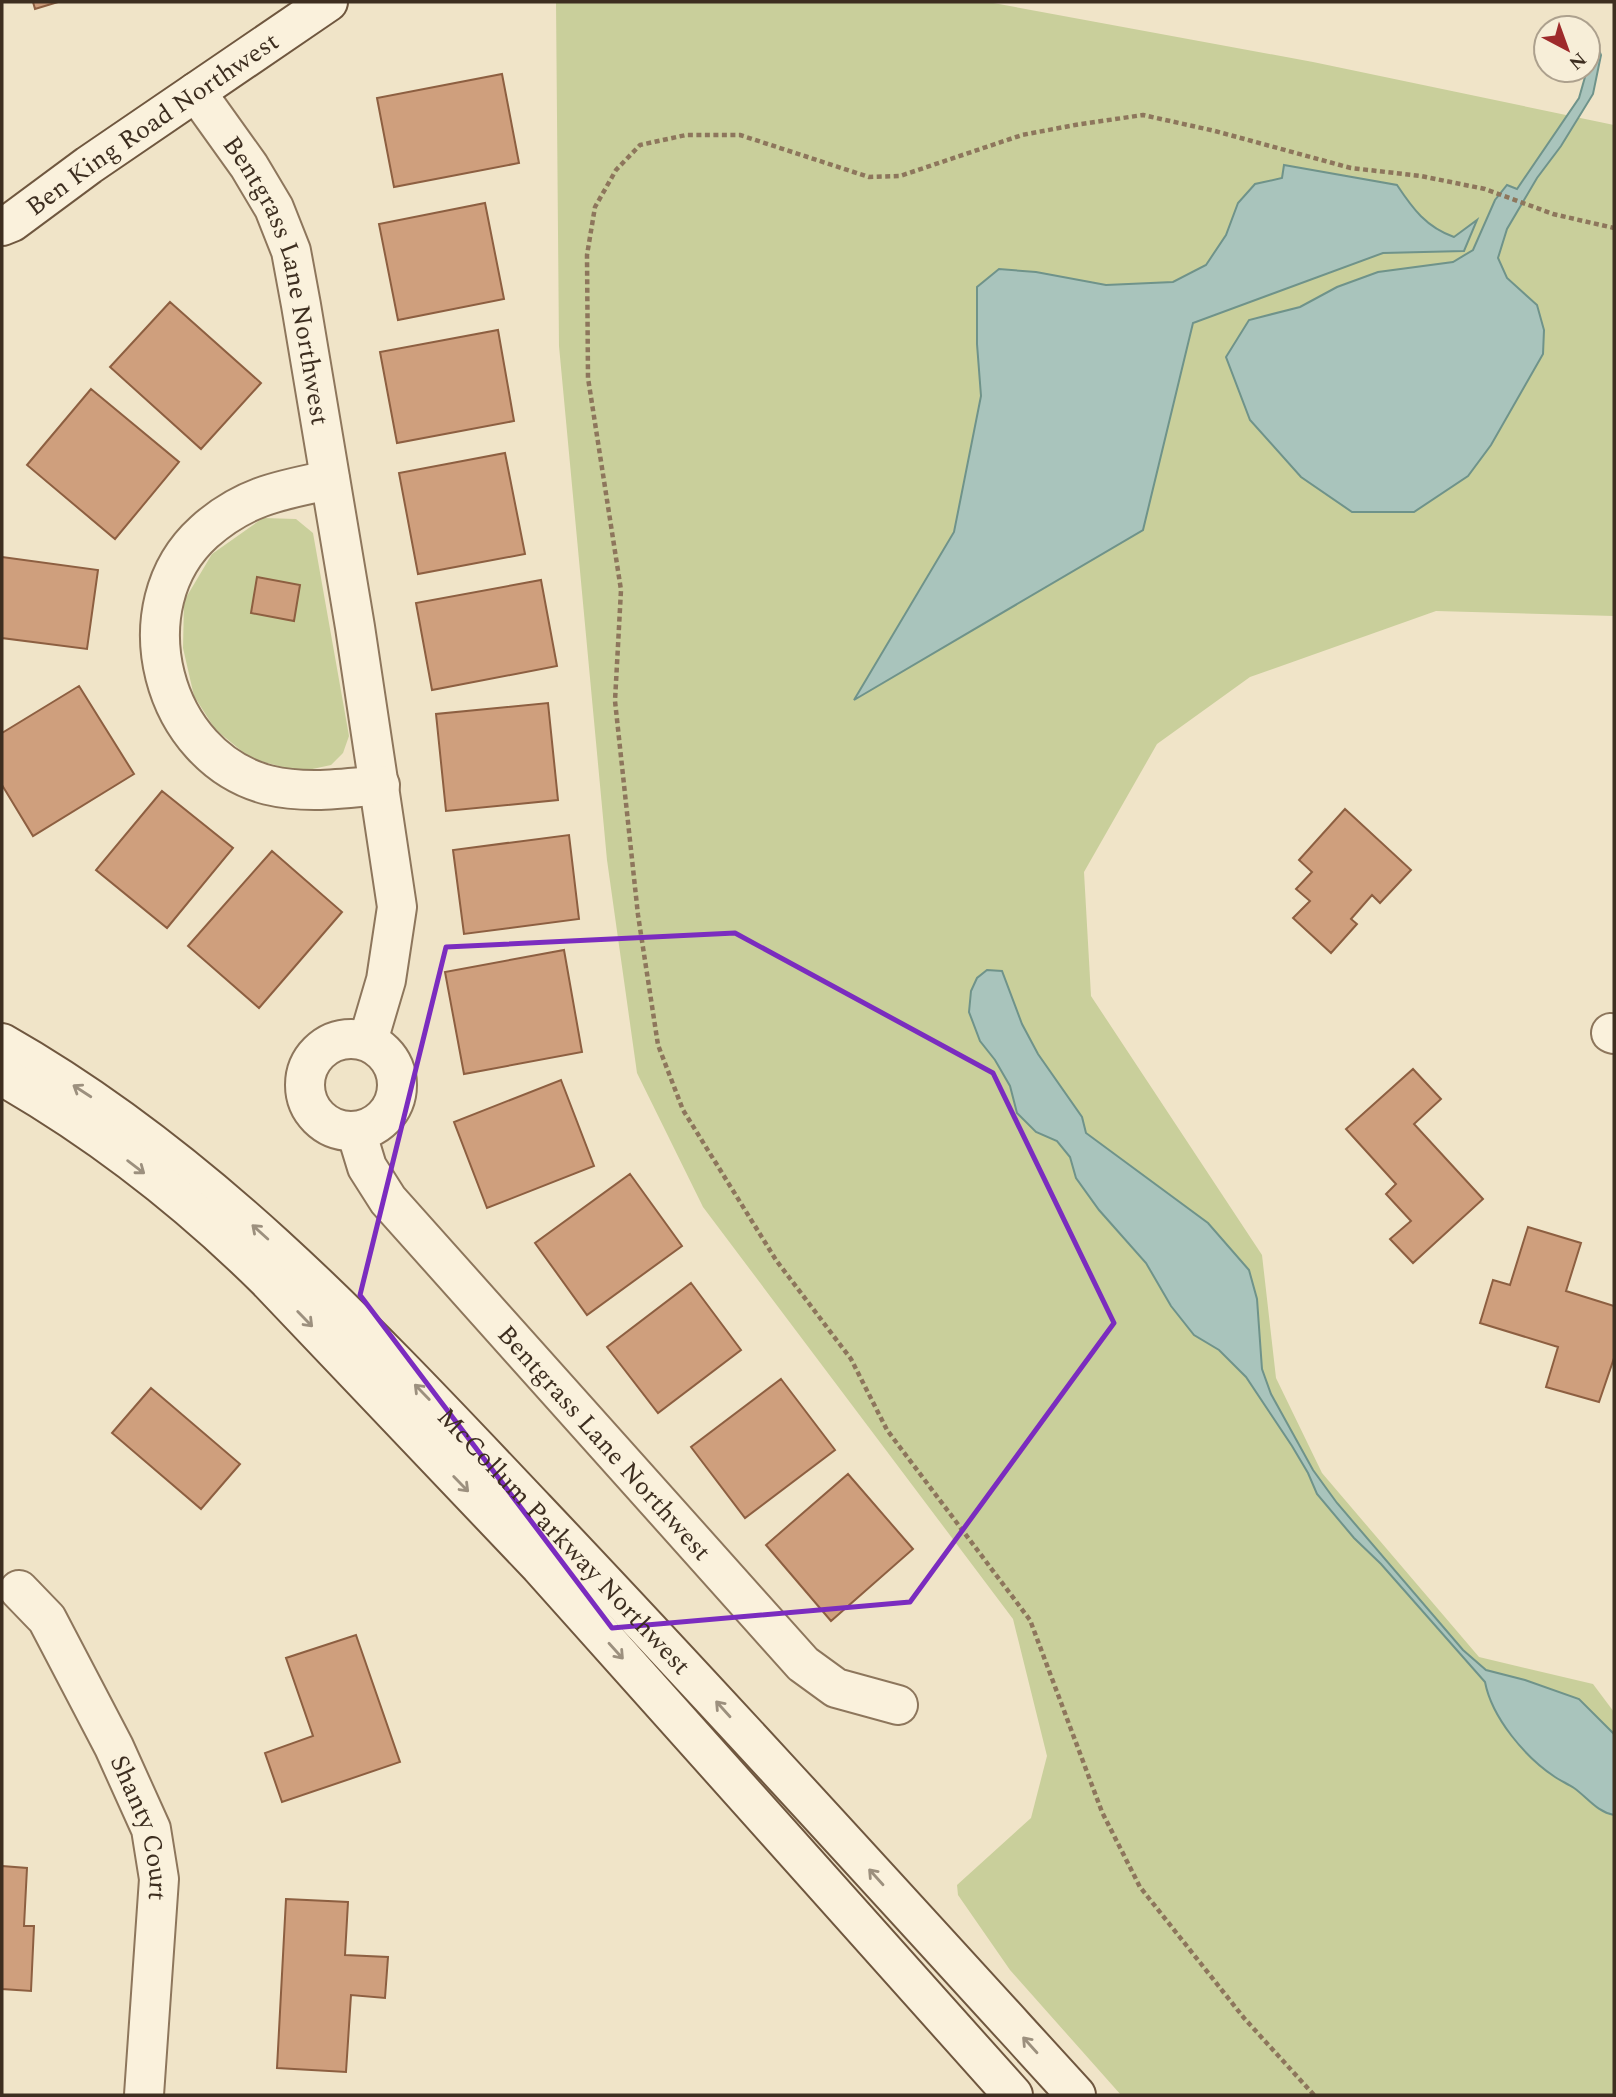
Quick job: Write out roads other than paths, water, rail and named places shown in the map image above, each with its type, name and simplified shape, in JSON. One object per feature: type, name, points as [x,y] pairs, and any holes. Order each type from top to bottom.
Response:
[{"type":"street","name":"Ben King Road Northwest","points":[[5,234],[89,165],[328,2]]},
{"type":"street","name":"Bentgrass Lane Northwest","points":[[196,92],[249,166],[274,208],[290,251],[380,785],[397,907],[386,980],[368,1041]]},
{"type":"street","points":[[330,480],[266,494],[232,511],[203,533],[181,560],[165,594],[160,631],[162,672],[176,708],[196,740],[230,768],[267,785],[302,790],[380,785]]},
{"type":"street","points":[[354,1038],[368,1041],[382,1049],[392,1061],[397,1075],[398,1091],[393,1106],[384,1118],[371,1127],[356,1131],[334,1127],[315,1114],[307,1101],[307,1071],[313,1057],[324,1046],[338,1040],[354,1038]]},
{"type":"street","name":"McCollum Parkway Northwest","points":[[2,1043],[61,1077],[156,1144],[221,1197],[337,1306],[655,1635],[1076,2095]]},
{"type":"street","name":"McCollum Parkway Northwest","points":[[2,1076],[81,1126],[174,1196],[267,1279],[540,1566],[1013,2095]]},
{"type":"street","name":"Bentgrass Lane Northwest","points":[[356,1131],[367,1167],[388,1200],[803,1664],[836,1688],[898,1705]]},
{"type":"street","name":"Shanty Court","points":[[19,1590],[47,1619],[114,1747],[151,1829],[159,1879],[144,2095]]},
{"type":"water","points":[[1583,84],[1595,84],[1593,94],[1507,229],[1498,258],[1507,278],[1537,305],[1544,330],[1543,354],[1491,445],[1468,476],[1414,512],[1352,512],[1301,477],[1250,420],[1226,357],[1249,320],[1300,307],[1337,287],[1378,272],[1453,262],[1473,250],[1495,200],[1507,185],[1517,189],[1579,98]]},
{"type":"water","points":[[1284,165],[1397,185],[1421,216],[1454,237],[1477,220],[1464,251],[1383,253],[1193,323],[1143,530],[854,700],[954,532],[981,396],[977,287],[999,269],[1036,272],[1106,285],[1173,282],[1206,265],[1226,235],[1238,203],[1255,184],[1282,178]]},
{"type":"water","points":[[987,970],[1002,971],[1022,1024],[1038,1054],[1082,1117],[1086,1133],[1208,1223],[1249,1270],[1257,1299],[1262,1369],[1271,1394],[1313,1470],[1337,1503],[1463,1650],[1486,1670],[1579,1699],[1614,1734],[1614,1815],[1598,1808],[1574,1788],[1544,1769],[1511,1736],[1495,1709],[1485,1682],[1317,1494],[1292,1446],[1246,1377],[1219,1350],[1194,1335],[1171,1306],[1146,1263],[1099,1210],[1076,1178],[1070,1157],[1057,1141],[1036,1132],[1017,1113],[1010,1086],[980,1041],[969,1012],[971,991],[977,978]]}]
